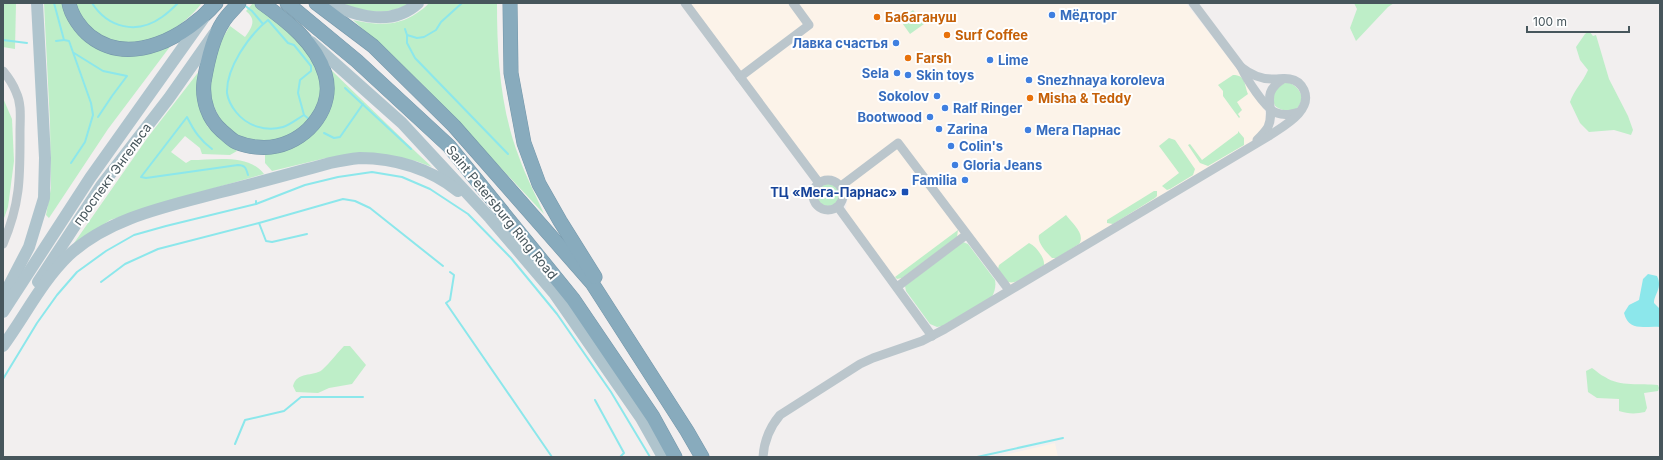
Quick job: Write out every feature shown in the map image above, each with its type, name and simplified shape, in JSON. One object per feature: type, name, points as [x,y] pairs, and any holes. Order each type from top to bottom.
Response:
[{"type":"highway","points":[[69,3],[75,18],[83,30],[107,46],[125,49],[139,49],[159,44],[176,36],[211,10]]},
{"type":"highway","points":[[231,13],[207,65],[203,99],[214,124],[235,142],[259,148],[277,146],[295,140],[313,125],[324,109],[328,92],[326,75],[320,60],[305,40],[289,23],[262,3]]},
{"type":"highway","name":"Saint Petersburg Ring Road","points":[[287,3],[357,60],[449,146],[573,299],[653,417],[676,457]]},
{"type":"highway","name":"Saint Petersburg Ring Road","points":[[316,3],[373,46],[454,126],[592,284],[688,431],[702,457]]},
{"type":"highway","points":[[510,3],[511,73],[524,143],[539,184],[596,279],[612,314]]},
{"type":"main road","points":[[3,297],[29,247],[44,198],[45,158],[37,3]]},
{"type":"main road","points":[[325,3],[342,10],[370,18],[398,15],[413,8],[418,3]]},
{"type":"main road","name":"проспект Энгельса","points":[[3,312],[90,178],[211,10]]},
{"type":"main road","name":"проспект Энгельса","points":[[3,341],[20,310],[101,186],[169,98],[231,13]]},
{"type":"main road","points":[[289,23],[402,123],[490,218],[554,293],[641,418],[663,457]]},
{"type":"main road","points":[[3,346],[19,324],[42,287],[69,255],[101,232],[151,210],[330,163],[359,158],[402,163],[424,171],[448,183],[490,218]]},
{"type":"street","points":[[685,3],[819,183]]},
{"type":"street","points":[[740,77],[810,25],[793,3]]},
{"type":"street","points":[[1193,3],[1270,110],[1285,115],[1300,112]]},
{"type":"street","points":[[763,457],[768,434],[780,415],[860,364],[932,336],[1269,136],[1300,112],[1305,101],[1305,93],[1297,81],[1290,79],[1263,79],[1254,76],[1240,67]]},
{"type":"street","points":[[3,71],[16,92],[20,104],[20,166],[19,189],[15,214],[3,244]]},
{"type":"street","points":[[1254,144],[1268,127],[1270,93],[1272,88],[1283,79]]},
{"type":"street","points":[[841,186],[898,143],[990,267],[1009,290]]},
{"type":"street","points":[[828,180],[841,186],[844,195],[838,208],[824,210],[816,204],[813,196],[819,183],[828,180]]},
{"type":"street","points":[[838,208],[932,336]]},
{"type":"street","points":[[897,287],[966,235]]},
{"type":"shaded area","points":[[688,3],[1186,3],[1248,83],[1265,111],[1266,121],[1263,129],[1252,141],[1005,290],[963,235],[903,280],[895,279],[845,213],[848,196],[846,189],[835,178],[819,179]]},
{"type":"shaded area","points":[[1055,443],[1058,457],[996,457],[1047,445]]},
{"type":"green space","points":[[3,3],[16,3],[15,49],[3,47]]},
{"type":"green space","points":[[44,3],[64,3],[99,48],[172,44],[108,129],[49,218],[46,215],[51,188],[50,123]]},
{"type":"green space","points":[[75,3],[201,4],[180,25],[167,33],[138,43],[123,43],[109,40],[91,30],[83,20]]},
{"type":"green space","points":[[253,3],[287,30],[307,49],[320,68],[323,86],[315,116],[299,131],[283,139],[259,142],[238,136],[221,122],[209,95],[215,50],[230,26],[245,37],[252,24],[251,17],[246,11]]},
{"type":"green space","points":[[340,3],[411,3],[392,10],[376,12],[359,9]]},
{"type":"green space","points":[[429,3],[497,3],[499,62],[508,120],[522,164],[544,214],[423,85],[353,20],[378,24],[394,23],[409,18]]},
{"type":"green space","points":[[1354,3],[1394,3],[1388,7],[1356,41],[1350,28],[1357,9]]},
{"type":"green space","points":[[913,10],[924,24],[910,34],[900,20]]},
{"type":"green space","points":[[1589,31],[1593,36],[1596,35],[1609,79],[1628,116],[1633,130],[1631,135],[1614,130],[1589,132],[1580,123],[1570,102],[1588,70],[1580,60],[1576,47],[1585,34]]},
{"type":"green space","points":[[329,68],[432,167],[416,161],[381,155],[326,158],[272,171],[265,163],[265,154],[290,149],[301,143],[320,127],[326,117],[331,106],[333,93]]},
{"type":"green space","points":[[200,70],[198,96],[207,126],[237,151],[230,155],[202,154],[200,148],[185,136],[171,152],[186,163],[191,160],[240,160],[257,167],[264,174],[110,220],[72,246],[148,137]]},
{"type":"green space","points":[[1233,75],[1237,75],[1242,78],[1248,94],[1237,102],[1242,110],[1238,114],[1240,117],[1239,118],[1223,96],[1223,91],[1218,85]]},
{"type":"green space","points":[[1286,82],[1294,85],[1300,91],[1301,95],[1301,103],[1296,109],[1290,112],[1277,108],[1274,104],[1274,90]]},
{"type":"green space","points":[[3,98],[12,119],[14,161],[8,207],[3,221]]},
{"type":"green space","points":[[1238,131],[1244,138],[1244,145],[1208,166],[1200,163],[1188,145],[1190,144],[1202,160],[1238,133]]},
{"type":"green space","points":[[1169,138],[1175,140],[1195,169],[1193,175],[1167,190],[1162,186],[1179,173],[1159,146]]},
{"type":"green space","points":[[828,184],[836,187],[839,195],[836,203],[828,206],[820,203],[817,195],[820,187]]},
{"type":"green space","points":[[1154,191],[1157,191],[1157,196],[1155,198],[1113,224],[1107,223],[1107,220]]},
{"type":"green space","points":[[1066,215],[1080,233],[1081,240],[1079,244],[1057,258],[1052,258],[1039,241],[1039,235]]},
{"type":"green space","points":[[958,230],[957,237],[902,278],[897,279],[895,277]]},
{"type":"green space","points":[[963,242],[968,244],[995,280],[995,291],[992,297],[942,326],[937,327],[930,324],[906,291],[905,286]]},
{"type":"green space","points":[[1029,243],[1040,252],[1044,265],[1019,281],[1009,282],[1005,280],[998,269],[999,265]]},
{"type":"green space","points":[[344,346],[350,346],[366,365],[352,384],[329,388],[318,393],[296,392],[293,386],[298,378],[322,370]]},
{"type":"green space","points":[[1592,368],[1603,376],[1617,382],[1658,385],[1659,388],[1658,391],[1644,393],[1647,408],[1645,412],[1626,413],[1619,411],[1619,399],[1597,398],[1588,392],[1586,371]]},
{"type":"water","points":[[1648,274],[1657,276],[1659,280],[1659,287],[1654,303],[1660,309],[1660,327],[1634,326],[1626,319],[1624,313],[1629,305],[1639,300],[1643,279]]},
{"type":"waterway","points":[[54,3],[64,40],[69,41],[91,103],[93,115],[85,142],[71,163]]},
{"type":"waterway","points":[[92,3],[106,18],[115,23],[133,27],[152,23],[166,14],[178,3]]},
{"type":"waterway","points":[[405,29],[407,35],[417,38],[424,37],[436,30],[441,22],[462,3]]},
{"type":"waterway","points":[[244,5],[252,11],[263,24]]},
{"type":"waterway","points":[[304,115],[298,93],[300,80],[311,71],[311,66],[294,45],[288,43],[268,20],[246,43],[230,73],[227,93],[229,101],[240,117],[257,127],[270,129],[283,127],[304,115],[310,120]]},
{"type":"waterway","points":[[407,35],[407,43],[415,58],[508,154]]},
{"type":"waterway","points":[[3,40],[27,43]]},
{"type":"waterway","points":[[56,41],[64,40]]},
{"type":"waterway","points":[[74,53],[103,71],[127,76],[98,117]]},
{"type":"waterway","points":[[345,88],[411,149]]},
{"type":"waterway","points":[[324,133],[334,138],[340,137],[363,104]]},
{"type":"waterway","points":[[212,149],[198,135],[187,117],[141,177],[146,178],[238,165],[245,167],[248,175]]},
{"type":"waterway","points":[[256,201],[256,204],[305,185],[338,177],[372,172],[402,177],[430,189],[468,214],[511,258],[557,314],[611,392],[650,457]]},
{"type":"waterway","points":[[101,282],[125,264],[158,249],[259,223],[343,199],[355,201],[370,208],[443,266]]},
{"type":"waterway","points":[[3,379],[37,323],[57,295],[77,272],[106,251],[134,235],[256,204]]},
{"type":"waterway","points":[[259,223],[266,241],[272,242],[307,234]]},
{"type":"waterway","points":[[450,272],[454,275],[450,300],[446,303],[552,457]]},
{"type":"waterway","points":[[235,444],[245,420],[284,411],[301,397],[363,397]]},
{"type":"waterway","points":[[595,400],[624,453],[620,457]]},
{"type":"waterway","points":[[977,457],[1063,438]]},
{"type":"place","name":"Мёдторг","points":[[1052,15]]},
{"type":"place","name":"Бабагануш","points":[[877,17]]},
{"type":"place","name":"Surf Coffee","points":[[947,35]]},
{"type":"place","name":"Лавка счастья","points":[[896,43]]},
{"type":"place","name":"Farsh","points":[[908,58]]},
{"type":"place","name":"Lime","points":[[990,60]]},
{"type":"place","name":"Sela","points":[[897,73]]},
{"type":"place","name":"Skin toys","points":[[908,75]]},
{"type":"place","name":"Snezhnaya koroleva","points":[[1029,80]]},
{"type":"place","name":"Sokolov","points":[[937,96]]},
{"type":"place","name":"Misha & Teddy","points":[[1030,98]]},
{"type":"place","name":"Ralf Ringer","points":[[945,108]]},
{"type":"place","name":"Bootwood","points":[[930,117]]},
{"type":"place","name":"Zarina","points":[[939,129]]},
{"type":"place","name":"Мега Парнас","points":[[1028,130]]},
{"type":"place","name":"Colin's","points":[[951,146]]},
{"type":"place","name":"Gloria Jeans","points":[[955,165]]},
{"type":"place","name":"Familia","points":[[965,180]]},
{"type":"place","name":"ТЦ «Мега-Парнас»","points":[[905,192]]}]
